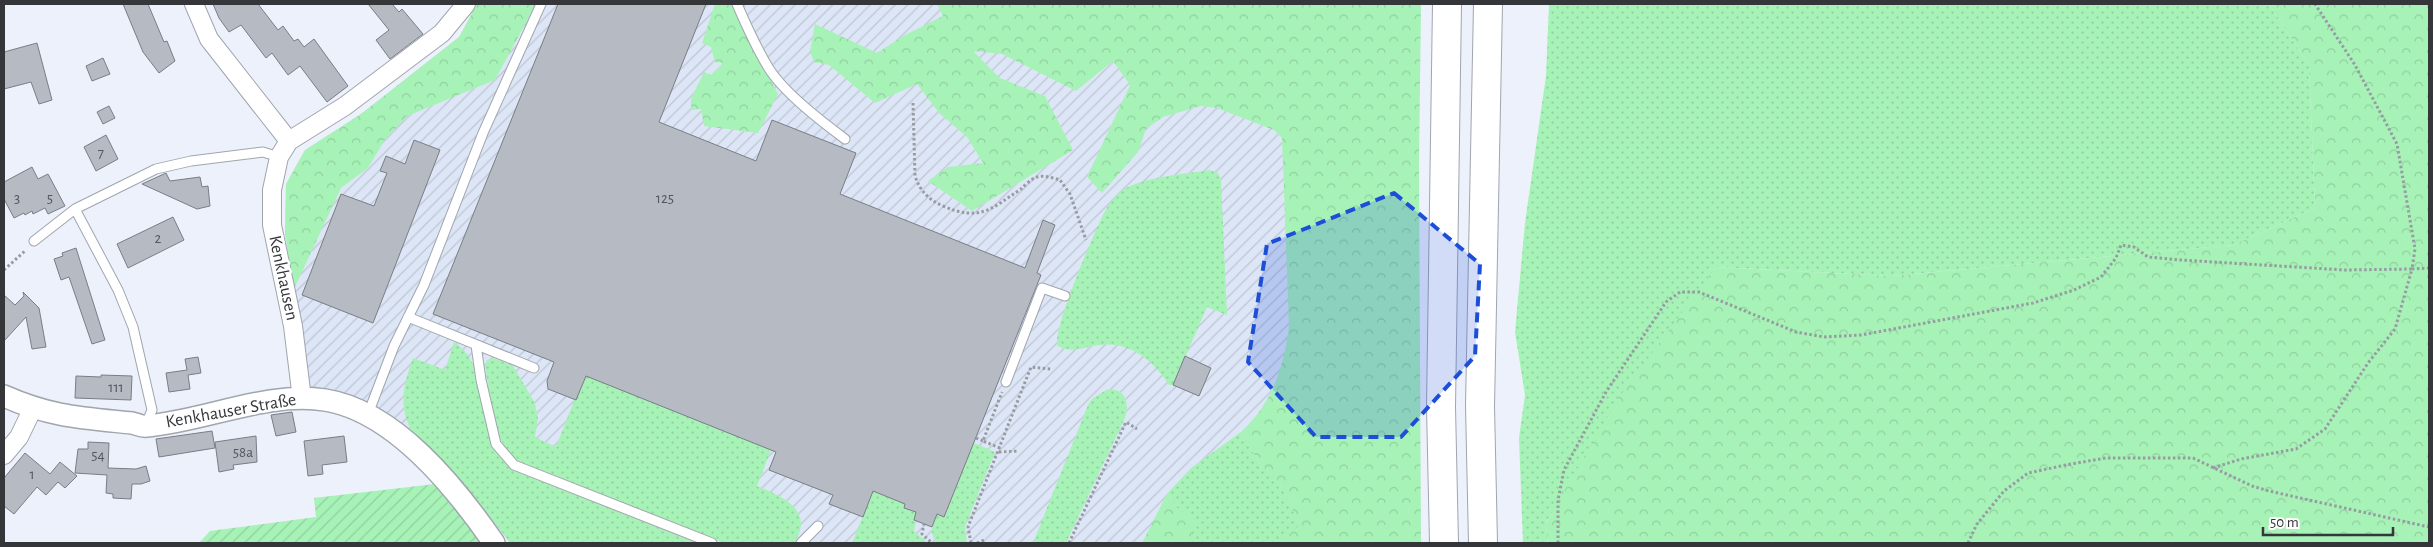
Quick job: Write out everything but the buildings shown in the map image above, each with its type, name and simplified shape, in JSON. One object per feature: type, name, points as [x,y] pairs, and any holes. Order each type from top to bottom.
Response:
[{"type":"highway","points":[[1444,543],[1441,407],[1447,4]]},
{"type":"highway","points":[[1483,543],[1480,406],[1488,4]]},
{"type":"street","points":[[194,4],[209,40],[289,141]]},
{"type":"street","name":"Kenkhausen","points":[[302,399],[293,326],[272,225],[272,190],[279,157],[289,141],[345,106],[442,33],[466,4]]},
{"type":"street","name":"Kenkhauser Straße","points":[[4,396],[33,408],[80,420],[133,423],[145,426],[269,402],[302,399],[333,402],[368,415],[423,457],[457,494],[494,543]]},
{"type":"street","points":[[4,455],[19,437],[33,408]]},
{"type":"lane","points":[[368,415],[408,317],[424,285],[483,133],[541,4]]},
{"type":"lane","points":[[737,4],[750,33],[774,76],[819,119],[845,139]]},
{"type":"lane","points":[[34,241],[75,209],[156,169],[264,152],[279,157]]},
{"type":"lane","points":[[75,209],[118,290],[133,327],[152,410],[145,426]]},
{"type":"lane","points":[[1006,382],[1042,288],[1065,296]]},
{"type":"lane","points":[[408,317],[534,368]]},
{"type":"lane","points":[[476,345],[481,380],[496,444],[514,465],[712,543]]},
{"type":"lane","points":[[801,543],[818,526]]},
{"type":"path","points":[[2213,468],[2242,458],[2296,449],[2324,429],[2368,363],[2395,329],[2412,269],[2415,249],[2397,144],[2355,65],[2315,4]]},
{"type":"path","points":[[913,103],[915,176],[918,187],[924,194],[940,205],[960,214],[973,215],[988,210],[1037,178],[1048,177],[1060,180],[1070,194],[1086,240]]},
{"type":"path","points":[[4,270],[34,241]]},
{"type":"path","points":[[1558,543],[1558,500],[1564,470],[1606,392],[1666,302],[1680,292],[1699,292],[1796,332],[1824,337],[1861,335],[2042,300],[2074,290],[2101,277],[2116,258],[2121,245],[2134,247],[2148,257],[2165,259],[2317,269],[2429,268]]},
{"type":"path","points":[[971,543],[968,527],[1000,450],[1031,367],[1051,369]]},
{"type":"path","points":[[983,441],[1002,392]]},
{"type":"path","points":[[1069,543],[1126,422],[1137,429]]},
{"type":"path","points":[[976,438],[1000,450],[1019,451]]},
{"type":"path","points":[[1968,543],[1977,524],[2004,491],[2028,473],[2070,464],[2114,458],[2193,458],[2269,491],[2429,526]]},
{"type":"path","points":[[924,523],[922,534],[932,543]]},
{"type":"path","points":[[977,543],[984,540]]},
{"type":"highlighted area","points":[[1394,193],[1480,264],[1475,356],[1401,437],[1316,437],[1248,362],[1267,244]]},
{"type":"shaded area","points":[[486,4],[1381,4],[1405,543],[510,543],[472,494],[411,430],[349,396],[326,390],[309,390],[285,234],[286,184],[305,150],[361,114],[459,37]]},
{"type":"green space","points":[[459,4],[536,4],[495,80],[407,116],[384,141],[368,168],[341,188],[294,289],[285,234],[286,184],[305,150],[361,114],[459,37],[472,13]]},
{"type":"green space","points":[[715,4],[732,4],[778,94],[758,133],[704,126],[701,109],[691,110],[691,99],[704,72],[711,75],[723,63],[715,62],[711,47],[702,43]]},
{"type":"green space","points":[[937,4],[1421,4],[1419,165],[1421,543],[1280,543],[1300,525],[1281,486],[1259,463],[1241,432],[1261,409],[1275,384],[1287,341],[1289,326],[1282,138],[1274,130],[1217,108],[1201,106],[1163,117],[1146,129],[1138,152],[1102,193],[1087,177],[1130,85],[1113,61],[1076,91],[1002,54],[973,51],[1000,78],[1045,96],[1073,150],[972,211],[928,181],[948,167],[983,163],[967,137],[939,113],[917,84],[875,103],[829,65],[814,62],[810,51],[815,24],[877,53],[903,36],[943,16]]},
{"type":"green space","points":[[1549,4],[2269,4],[2309,65],[2315,208],[2233,245],[1891,276],[1716,267],[1546,522],[1548,543],[1523,543],[1519,438],[1525,395],[1515,332],[1525,223],[1546,76]]},
{"type":"green space","points":[[2269,4],[2429,4],[2429,543],[1548,543],[1546,523],[1617,400],[1716,267],[1891,276],[2233,245],[2315,208],[2309,65]]},
{"type":"green space","points":[[1210,170],[1218,173],[1221,179],[1227,315],[1207,307],[1173,385],[1169,385],[1156,368],[1140,354],[1121,346],[1099,345],[1068,350],[1058,346],[1057,338],[1061,323],[1083,260],[1099,223],[1113,199],[1128,187],[1139,183],[1163,177]]},
{"type":"green space","points":[[454,342],[466,353],[474,366],[487,429],[492,444],[506,463],[528,476],[697,543],[510,543],[472,494],[411,430],[407,421],[404,394],[413,358],[445,370]]},
{"type":"green space","points":[[494,358],[513,366],[535,403],[538,418],[535,437],[556,447],[584,375],[771,450],[757,486],[776,494],[793,506],[798,513],[801,522],[800,531],[794,543],[724,543],[516,460],[501,441],[493,417],[485,366],[487,360]]},
{"type":"green space","points":[[1106,390],[1122,393],[1127,406],[1125,418],[1066,543],[1033,543],[1088,405],[1092,399]]},
{"type":"green space","points":[[1241,432],[1259,463],[1281,486],[1300,525],[1280,543],[1180,543],[1178,509],[1167,494],[1191,468]]},
{"type":"green space","points":[[974,443],[995,452],[965,527],[967,543],[937,543],[932,533],[934,522],[937,514],[944,517]]},
{"type":"green space","points":[[435,484],[482,543],[199,543],[210,531],[316,517],[314,498]]},
{"type":"green space","points":[[873,491],[906,503],[904,508],[917,512],[914,519],[916,520],[914,531],[928,543],[852,543]]},
{"type":"green space","points":[[1167,494],[1178,509],[1195,519],[1190,542],[1142,543]]}]
